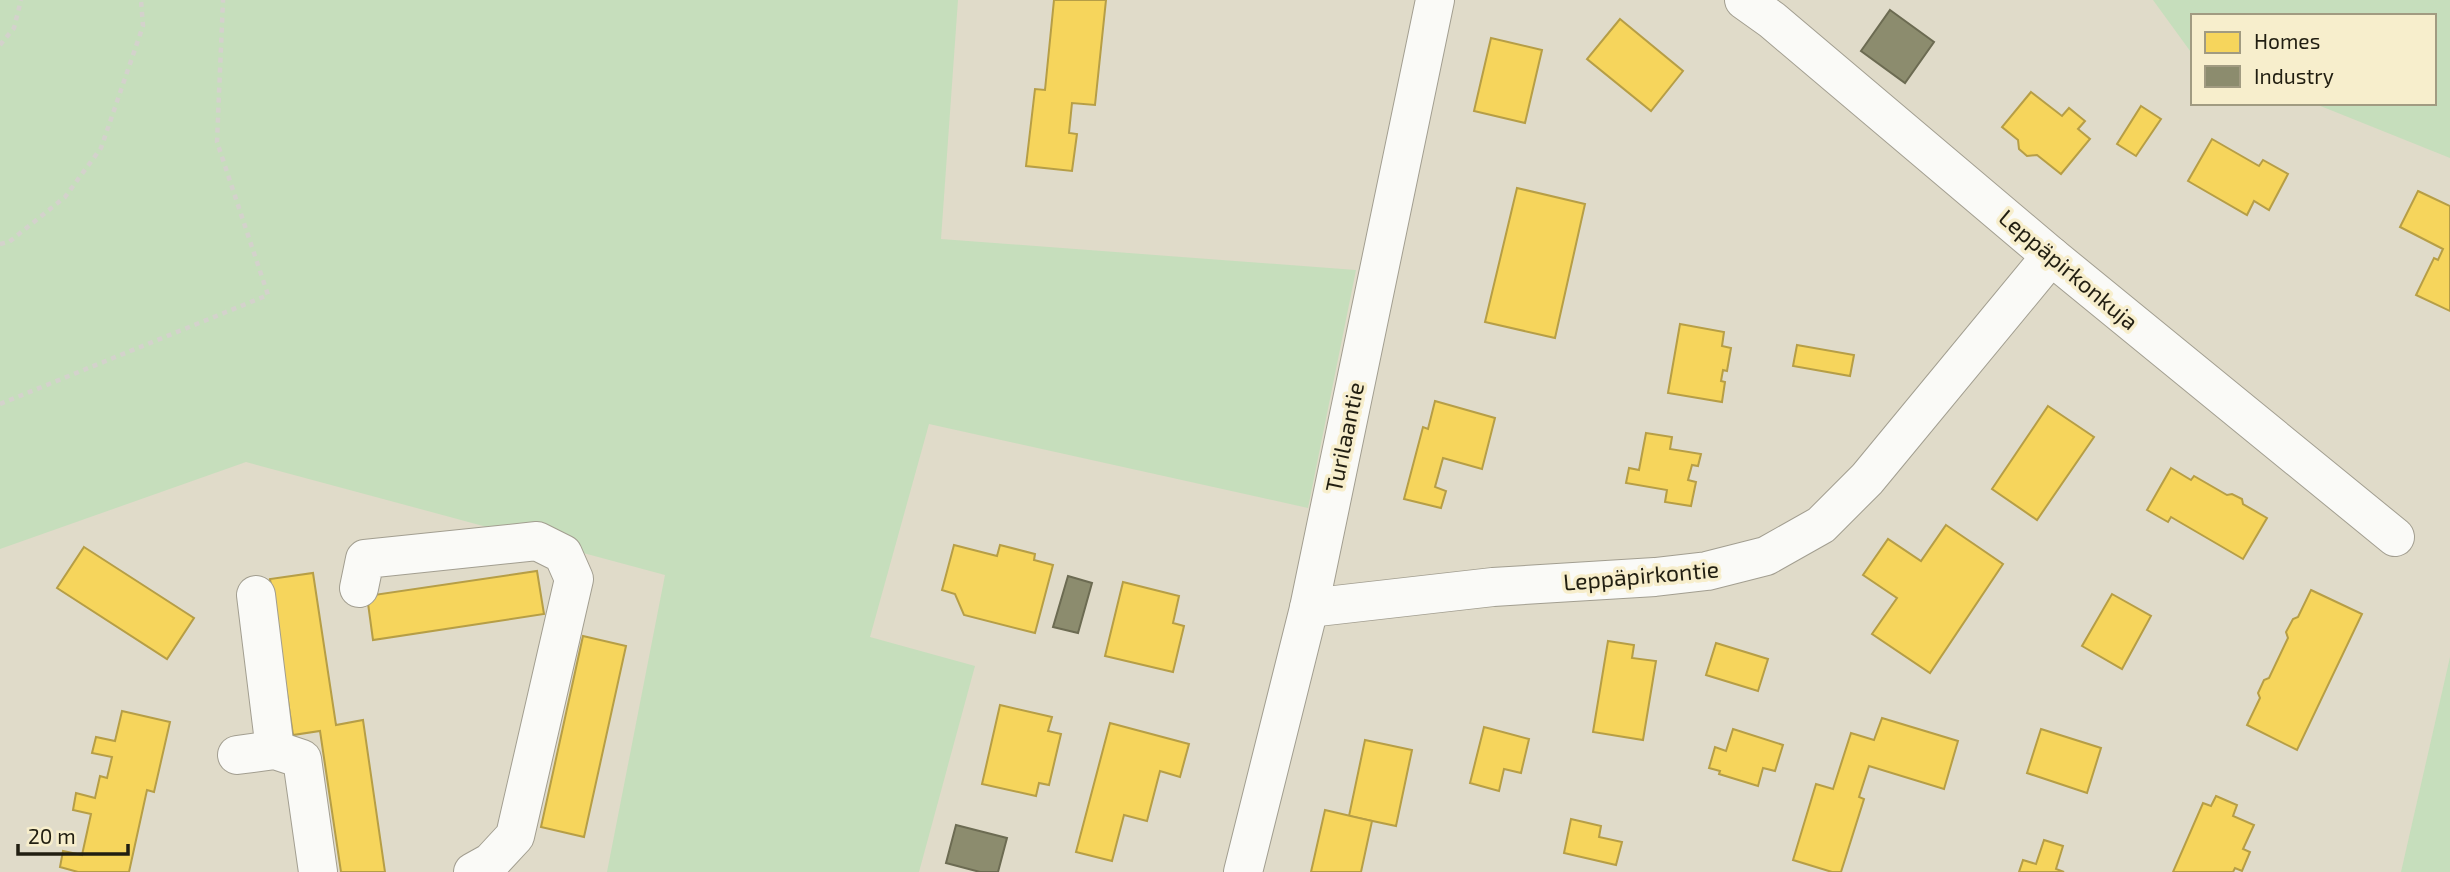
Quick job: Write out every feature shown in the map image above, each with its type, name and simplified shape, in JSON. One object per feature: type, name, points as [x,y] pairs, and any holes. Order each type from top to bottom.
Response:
[{"type":"street","name":"Turilaantie","points":[[1243,872],[1308,608],[1435,0]]},
{"type":"street","name":"Leppäpirkonkuja","points":[[1744,0],[1772,20],[2051,256],[2395,537]]},
{"type":"street","name":"Leppäpirkontie","points":[[1308,608],[1493,587],[1656,577],[1707,571],[1766,556],[1821,526],[1867,478],[2051,256]]},
{"type":"street","points":[[359,588],[365,559],[537,541],[563,554],[574,579],[515,836],[491,862],[473,872]]},
{"type":"street","points":[[256,595],[275,750]]},
{"type":"street","points":[[237,755],[275,750],[302,759],[318,872]]},
{"type":"path","points":[[0,45],[14,28],[21,0]]},
{"type":"path","points":[[0,244],[9,242],[65,197],[101,148],[143,26],[141,0]]},
{"type":"path","points":[[0,404],[268,295],[217,142],[223,0]]},
{"type":"green space","points":[[0,0],[958,0],[941,239],[1356,270],[1308,508],[929,424],[870,637],[975,666],[919,872],[607,872],[665,575],[246,462],[0,549]]},
{"type":"green space","points":[[2153,0],[2450,0],[2450,158],[2318,105],[2436,105],[2436,14],[2191,14],[2191,52]]},
{"type":"green space","points":[[2450,657],[2450,872],[2401,872]]},
{"type":"building: Homes","points":[[1054,0],[1106,0],[1095,105],[1072,103],[1069,133],[1077,134],[1072,171],[1026,166],[1035,89],[1045,90]]},
{"type":"building: Homes","points":[[1620,19],[1683,71],[1651,111],[1587,59]]},
{"type":"building: Homes","points":[[1491,38],[1542,50],[1525,123],[1474,111]]},
{"type":"building: Homes","points":[[2031,92],[2062,116],[2069,108],[2085,121],[2078,129],[2090,139],[2061,174],[2037,155],[2027,156],[2019,149],[2018,140],[2002,127]]},
{"type":"building: Homes","points":[[2141,106],[2161,119],[2136,156],[2117,144]]},
{"type":"building: Homes","points":[[2212,139],[2259,166],[2263,160],[2288,174],[2269,210],[2254,201],[2247,215],[2188,181]]},
{"type":"building: Homes","points":[[1517,188],[1585,204],[1555,338],[1485,322]]},
{"type":"building: Homes","points":[[2418,191],[2450,206],[2450,311],[2416,295],[2434,258],[2438,260],[2443,249],[2400,227]]},
{"type":"building: Homes","points":[[1680,324],[1724,332],[1722,346],[1731,348],[1727,371],[1723,370],[1721,381],[1725,382],[1722,402],[1668,393]]},
{"type":"building: Homes","points":[[1797,345],[1854,355],[1850,376],[1793,366]]},
{"type":"building: Homes","points":[[1435,401],[1495,418],[1482,469],[1443,458],[1435,487],[1446,491],[1441,508],[1404,499],[1423,427],[1428,429]]},
{"type":"building: Homes","points":[[2048,406],[2094,437],[2037,520],[1992,489]]},
{"type":"building: Homes","points":[[1646,433],[1672,437],[1670,449],[1701,454],[1698,466],[1692,465],[1688,480],[1696,482],[1691,506],[1665,502],[1667,490],[1626,483],[1629,468],[1639,470]]},
{"type":"building: Homes","points":[[2171,468],[2191,480],[2194,476],[2227,495],[2232,494],[2242,499],[2243,504],[2267,518],[2243,559],[2171,517],[2168,522],[2147,510]]},
{"type":"building: Homes","points":[[1946,525],[2003,564],[1930,673],[1872,634],[1897,598],[1863,575],[1888,539],[1921,561]]},
{"type":"building: Homes","points":[[954,545],[997,556],[1000,545],[1035,554],[1034,560],[1053,565],[1035,633],[964,615],[955,594],[942,590]]},
{"type":"building: Homes","points":[[84,547],[194,618],[167,659],[57,588]]},
{"type":"building: Homes","points":[[537,571],[544,614],[373,640],[367,596]]},
{"type":"building: Homes","points":[[313,573],[336,725],[363,720],[385,872],[341,872],[320,731],[293,735],[270,579]]},
{"type":"building: Homes","points":[[1123,582],[1179,596],[1173,623],[1184,626],[1173,672],[1105,656]]},
{"type":"building: Homes","points":[[2311,590],[2362,614],[2297,750],[2247,725],[2260,698],[2258,693],[2264,680],[2269,678],[2288,638],[2286,632],[2293,619],[2298,617]]},
{"type":"building: Homes","points":[[2112,594],[2151,616],[2122,669],[2082,646]]},
{"type":"building: Homes","points":[[583,636],[626,646],[584,837],[541,827]]},
{"type":"building: Homes","points":[[1608,641],[1634,645],[1632,658],[1656,661],[1643,740],[1593,732]]},
{"type":"building: Homes","points":[[1716,643],[1768,659],[1758,691],[1706,675]]},
{"type":"building: Homes","points":[[1000,705],[1052,717],[1048,731],[1061,734],[1049,785],[1039,783],[1036,796],[982,784]]},
{"type":"building: Homes","points":[[122,711],[170,722],[154,792],[147,790],[129,872],[78,872],[60,867],[63,851],[82,855],[91,814],[73,810],[76,793],[95,798],[100,776],[107,778],[112,757],[92,753],[96,737],[115,741]]},
{"type":"building: Homes","points":[[1882,718],[1958,741],[1944,789],[1869,766],[1859,797],[1864,799],[1841,872],[1832,872],[1793,860],[1816,784],[1833,789],[1851,733],[1874,740]]},
{"type":"building: Homes","points":[[1110,723],[1189,744],[1180,777],[1160,771],[1147,821],[1124,815],[1112,861],[1076,852]]},
{"type":"building: Homes","points":[[1484,727],[1529,739],[1521,773],[1504,769],[1499,791],[1470,783]]},
{"type":"building: Homes","points":[[1733,729],[1783,745],[1775,771],[1763,768],[1758,786],[1719,774],[1720,771],[1709,768],[1715,747],[1726,751]]},
{"type":"building: Homes","points":[[2041,729],[2101,748],[2087,793],[2027,773]]},
{"type":"building: Homes","points":[[1365,740],[1412,750],[1396,826],[1349,816]]},
{"type":"building: Homes","points":[[2216,796],[2237,805],[2233,816],[2254,825],[2243,849],[2250,852],[2242,871],[2235,868],[2233,872],[2173,872],[2203,803],[2211,806]]},
{"type":"building: Homes","points":[[1325,810],[1372,821],[1361,872],[1311,872]]},
{"type":"building: Homes","points":[[1571,819],[1601,826],[1599,837],[1622,842],[1616,865],[1564,853]]},
{"type":"building: Homes","points":[[2044,840],[2063,846],[2056,869],[2064,872],[2019,872],[2023,860],[2036,864]]},
{"type":"building: Industry","points":[[1890,10],[1934,42],[1905,83],[1861,51]]},
{"type":"building: Industry","points":[[1068,576],[1092,583],[1078,633],[1053,627]]},
{"type":"building: Industry","points":[[956,825],[1007,838],[998,872],[980,872],[946,863]]}]
